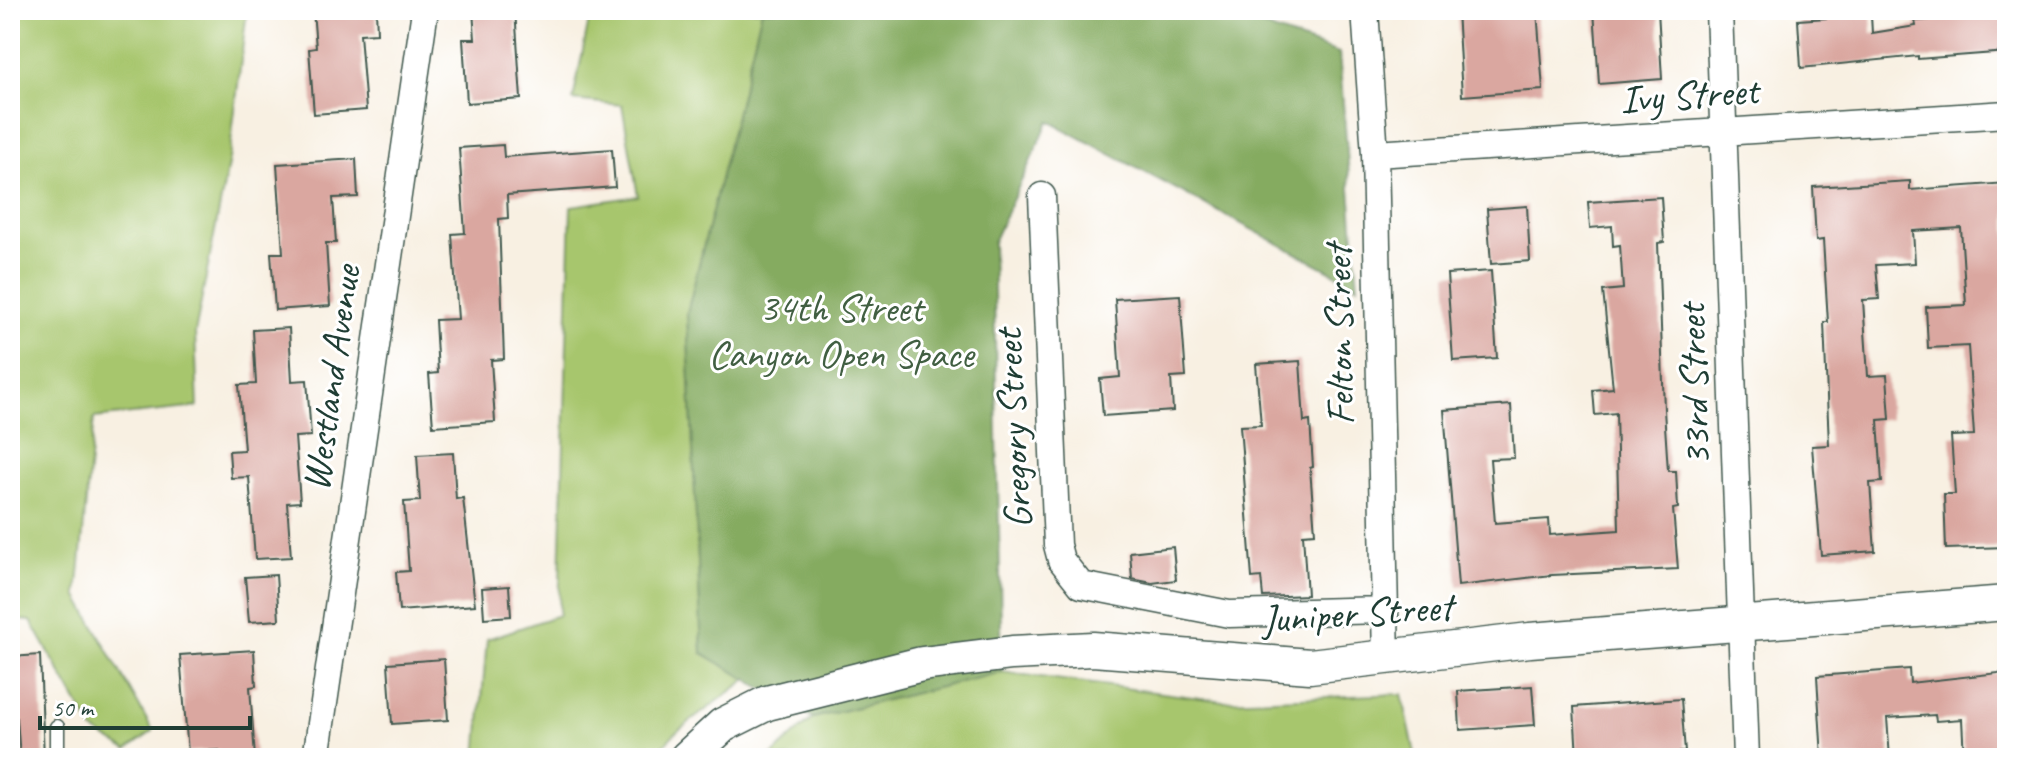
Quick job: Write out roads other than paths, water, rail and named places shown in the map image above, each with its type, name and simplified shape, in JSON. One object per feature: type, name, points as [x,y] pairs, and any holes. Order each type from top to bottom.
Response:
[{"type":"street","name":"Westland Avenue","points":[[316,758],[425,10]]},
{"type":"street","name":"Felton Street","points":[[1365,10],[1375,154],[1386,659]]},
{"type":"street","name":"33rd Street","points":[[1719,10],[1746,758]]},
{"type":"street","name":"Ivy Street","points":[[1375,154],[2007,114]]},
{"type":"street","name":"Gregory Street","points":[[1042,196],[1057,545],[1061,560],[1081,585],[1229,614],[1384,610]]},
{"type":"street","name":"Juniper Street","points":[[687,758],[723,725],[767,703],[812,689],[934,663],[1012,653],[1093,649],[1236,663],[1310,666],[1530,640],[1742,621],[2007,603]]},
{"type":"lane","points":[[57,727],[57,758]]},
{"type":"park label","name":"34th Street Canyon Open Space","points":[[841,330]]}]
